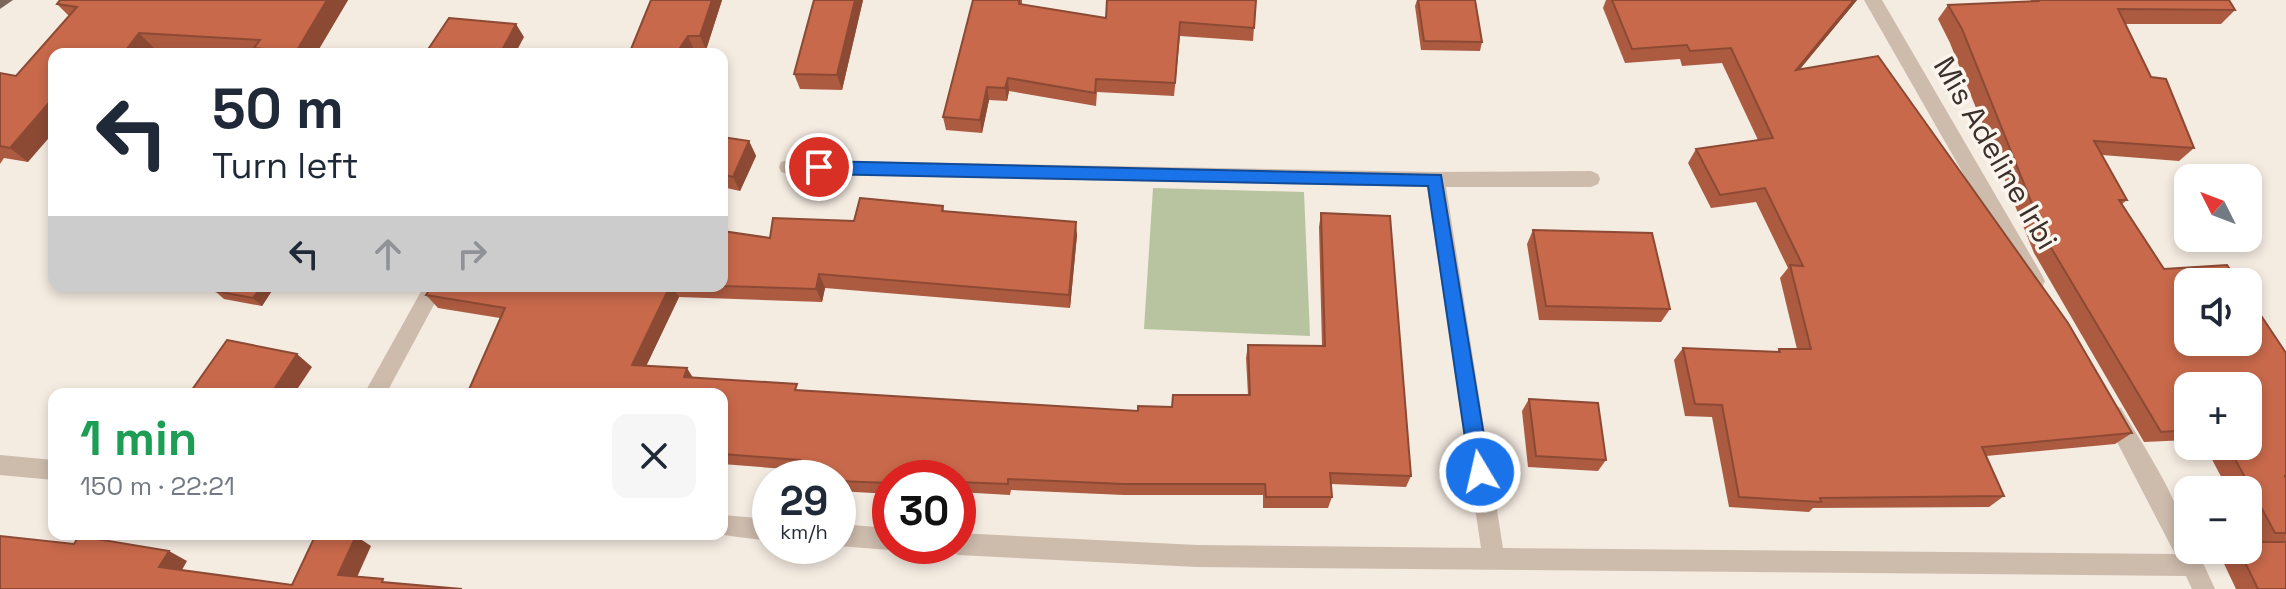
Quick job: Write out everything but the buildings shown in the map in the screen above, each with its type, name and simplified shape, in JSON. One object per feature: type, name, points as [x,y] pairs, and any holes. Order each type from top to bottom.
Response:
[{"type":"street","name":"Mis Adeline Irbi","points":[[1873,0],[2042,293]]},
{"type":"street","points":[[788,167],[1435,180],[1591,179]]},
{"type":"street","points":[[1435,180],[1494,560]]},
{"type":"street","points":[[378,388],[431,292]]},
{"type":"street","points":[[2102,395],[2204,589]]},
{"type":"street","points":[[0,465],[48,469]]},
{"type":"street","points":[[728,526],[752,528]]},
{"type":"street","points":[[976,545],[1197,556],[2193,565]]},
{"type":"green space","points":[[1153,188],[1304,192],[1310,336],[1144,329]]},
{"type":"route","points":[[819,167],[1435,180],[1480,472]]}]
